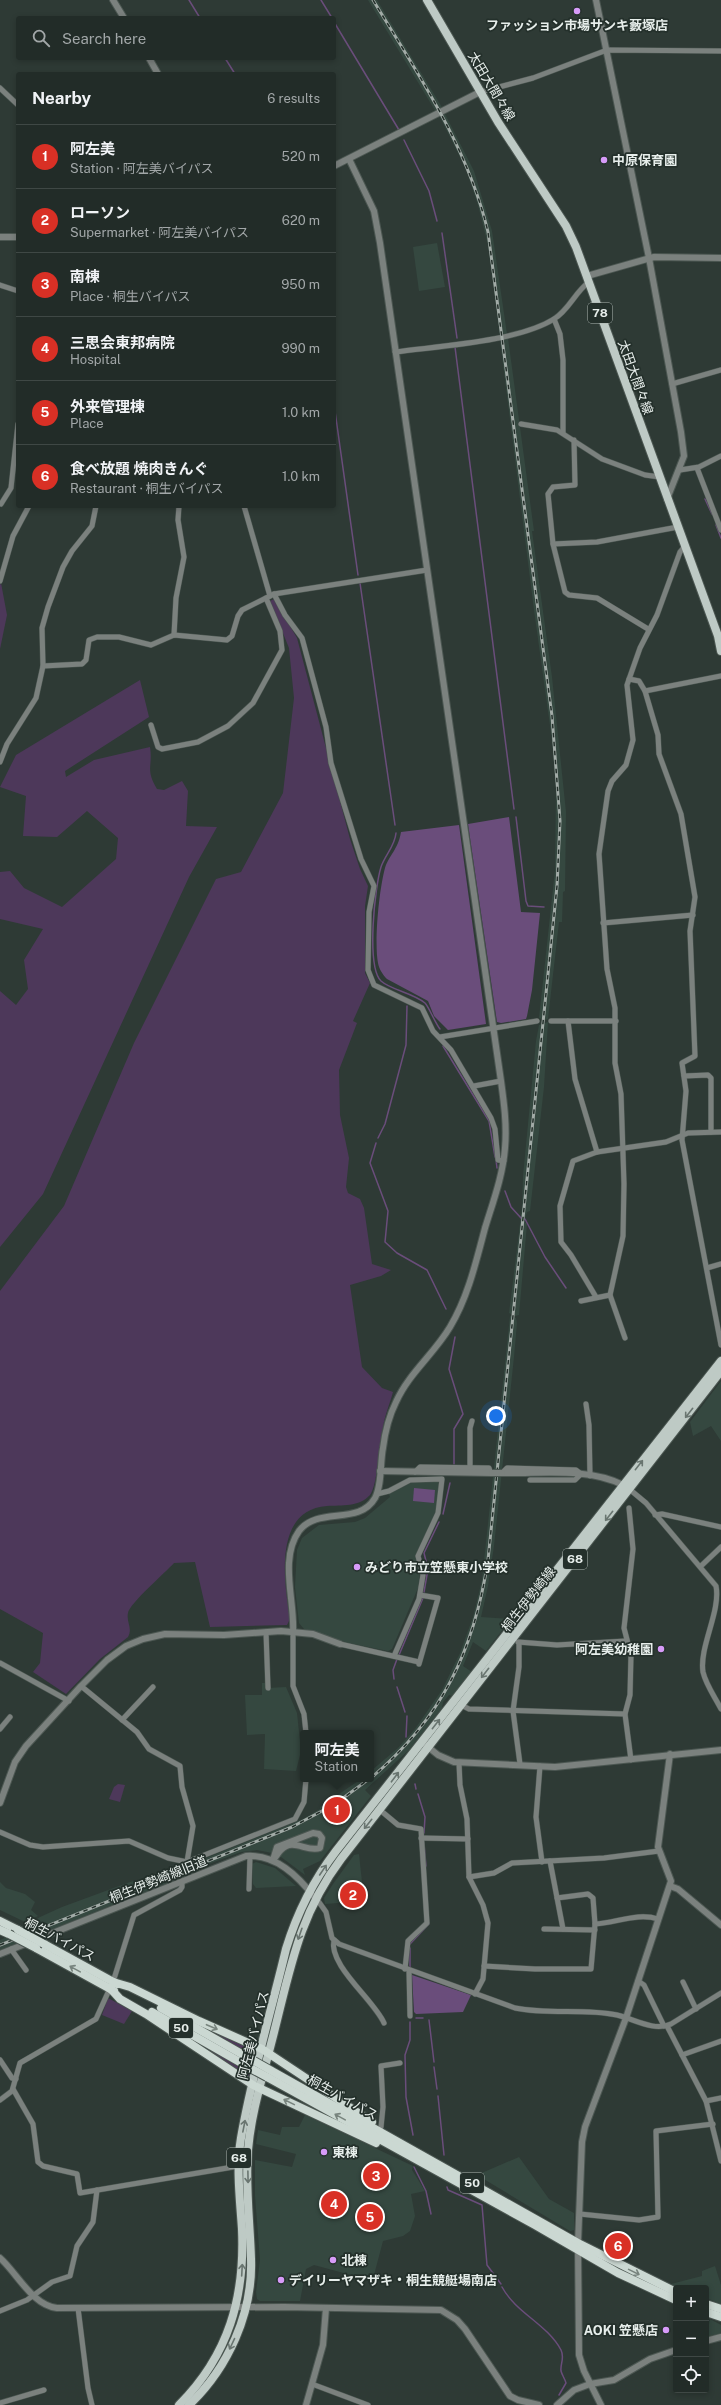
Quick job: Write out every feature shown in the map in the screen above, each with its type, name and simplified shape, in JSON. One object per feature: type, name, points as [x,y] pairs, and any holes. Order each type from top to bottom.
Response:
[{"type":"highway","name":"桐生バイパス","points":[[0,1921],[44,1944],[112,1985],[253,2065],[448,2171],[579,2247],[618,2273],[673,2299]]},
{"type":"highway","name":"桐生バイパス","points":[[0,1930],[112,1985]]},
{"type":"highway","name":"50","points":[[112,1985],[130,1987],[198,2021],[265,2051],[381,2127],[424,2152],[448,2171]]},
{"type":"highway","name":"50","points":[[112,1985],[120,1999],[256,2087],[400,2156],[413,2159]]},
{"type":"highway","name":"桐生バイパス","points":[[268,2073],[413,2159],[579,2247],[673,2291]]},
{"type":"highway","points":[[709,2305],[721,2309]]},
{"type":"highway","points":[[709,2313],[721,2318]]},
{"type":"main road","name":"太田大間々線","points":[[427,0],[480,92],[566,226],[588,279],[718,636],[721,651]]},
{"type":"main road","name":"桐生伊勢崎線","points":[[425,1745],[461,1705],[721,1361]]},
{"type":"main road","name":"桐生伊勢崎線","points":[[450,1705],[721,1371]]},
{"type":"main road","name":"阿左美バイパス","points":[[265,2051],[294,1952],[315,1898],[334,1867],[380,1810],[425,1745],[450,1705]]},
{"type":"main road","name":"阿左美バイパス","points":[[179,2405],[212,2365],[223,2344],[236,2308],[241,2285],[243,2261],[239,2166],[241,2138],[265,2051],[288,1943],[309,1890],[336,1851],[425,1745]]},
{"type":"main road","name":"阿左美バイパス","points":[[189,2405],[208,2385],[226,2358],[236,2337],[245,2308],[250,2283],[251,2260],[248,2156],[256,2087]]},
{"type":"street","points":[[113,0],[123,16]]},
{"type":"street","points":[[596,0],[649,258],[681,432],[684,456],[680,470],[667,499]]},
{"type":"street","points":[[336,165],[480,92],[533,78],[607,50],[721,51]]},
{"type":"street","points":[[150,60],[157,72]]},
{"type":"street","points":[[0,88],[16,103]]},
{"type":"street","points":[[306,1730],[304,1714],[293,1686],[293,1632],[290,1564],[293,1546],[298,1532],[314,1520],[363,1510],[371,1503],[377,1494],[385,1435],[396,1400],[413,1373],[446,1333],[459,1311],[470,1282],[504,1161],[506,1133],[501,1081],[374,211],[349,159]]},
{"type":"street","points":[[0,237],[16,237]]},
{"type":"street","points":[[395,352],[503,337],[554,319],[567,308],[588,279],[649,258],[721,258]]},
{"type":"street","points":[[0,285],[16,290]]},
{"type":"street","points":[[554,319],[560,334],[563,360],[563,433]]},
{"type":"street","points":[[672,384],[721,370]]},
{"type":"street","points":[[521,424],[547,427],[563,433],[595,455],[612,463],[645,475],[660,477]]},
{"type":"street","points":[[1,504],[10,488],[16,440]]},
{"type":"street","points":[[574,440],[575,484],[553,487],[549,490],[553,544],[567,594],[597,598],[648,629]]},
{"type":"street","points":[[680,470],[697,468],[721,456]]},
{"type":"street","points":[[697,468],[721,530]]},
{"type":"street","points":[[0,580],[13,536],[28,508]]},
{"type":"street","points":[[0,762],[7,744],[36,698],[42,666],[42,628],[48,607],[63,567],[72,551],[92,526],[96,508]]},
{"type":"street","points":[[174,635],[176,598],[184,557],[178,520],[179,508]]},
{"type":"street","points":[[151,725],[158,747],[162,749],[198,742],[228,726],[253,703],[282,650],[280,631],[245,508]]},
{"type":"street","points":[[553,544],[597,542],[678,527]]},
{"type":"street","points":[[625,1338],[610,1295],[623,1236],[625,1211],[621,1094],[615,1063],[616,1021],[607,969],[607,944],[599,854],[608,791],[612,781],[626,766],[631,749],[632,723],[627,689],[629,679],[648,629],[657,615],[680,552],[685,546]]},
{"type":"street","points":[[42,666],[82,664],[86,660],[88,643],[91,638],[119,636],[151,645],[174,635],[227,640],[232,636],[238,616],[242,610],[270,596],[427,570]]},
{"type":"street","points":[[270,596],[302,638],[326,726],[331,763],[361,859],[374,886],[369,912],[369,973],[378,989],[422,1008],[433,1030],[440,1037],[474,1086],[493,1123],[498,1160],[504,1161]]},
{"type":"street","points":[[645,691],[721,676]]},
{"type":"street","points":[[629,679],[639,681],[645,691],[658,735],[659,754],[681,814],[695,897],[690,931],[695,1056],[682,1063],[686,1091],[683,1134],[685,1167],[707,1268],[721,1345]]},
{"type":"street","points":[[604,923],[693,915]]},
{"type":"street","points":[[440,1037],[537,1021]]},
{"type":"street","points":[[551,1021],[616,1021]]},
{"type":"street","points":[[568,1021],[575,1079],[597,1152]]},
{"type":"street","points":[[684,1076],[708,1075],[711,1078],[711,1132]]},
{"type":"street","points":[[474,1086],[501,1081]]},
{"type":"street","points":[[596,1297],[571,1254],[561,1242],[560,1210],[573,1161],[597,1152],[666,1142],[683,1134],[721,1132]]},
{"type":"street","points":[[707,1268],[721,1264]]},
{"type":"street","points":[[581,1301],[610,1295]]},
{"type":"street","points":[[586,1404],[589,1425],[590,1476]]},
{"type":"street","points":[[470,1468],[470,1428],[472,1421]]},
{"type":"street","points":[[415,1472],[420,1467],[489,1468],[491,1472]]},
{"type":"street","points":[[380,1471],[581,1474],[612,1480],[638,1494],[701,1566],[718,1592],[703,1667],[706,1680],[721,1709]]},
{"type":"street","points":[[530,1480],[575,1480],[581,1474]]},
{"type":"street","points":[[377,1494],[386,1493],[410,1480],[442,1479],[438,1513],[418,1556],[423,1575],[420,1594],[394,1656]]},
{"type":"street","points":[[629,1508],[633,1549],[624,1628],[626,1641],[631,1655],[630,1695],[625,1714],[631,1760]]},
{"type":"street","points":[[655,1515],[662,1514],[721,1526]]},
{"type":"street","points":[[701,1566],[721,1547]]},
{"type":"street","points":[[0,1803],[21,1752],[81,1686],[120,1649],[143,1639],[180,1633],[224,1635],[293,1632],[313,1634],[340,1644],[419,1663],[438,1598],[420,1594]]},
{"type":"street","points":[[266,1632],[268,1688]]},
{"type":"street","points":[[512,1637],[519,1643],[557,1645],[626,1641]]},
{"type":"street","points":[[519,1643],[519,1673],[513,1711],[520,1764]]},
{"type":"street","points":[[0,1663],[68,1701]]},
{"type":"street","points":[[81,1686],[139,1735],[149,1749],[180,1766],[182,1787],[193,1823],[187,1862]]},
{"type":"street","points":[[122,1720],[153,1688]]},
{"type":"street","points":[[461,1705],[469,1709],[625,1714]]},
{"type":"street","points":[[0,1729],[10,1717]]},
{"type":"street","points":[[425,1745],[442,1758],[459,1763],[520,1764],[540,1766],[563,1766],[631,1760],[670,1754],[721,1750]]},
{"type":"street","points":[[601,2405],[590,2384],[579,2355],[579,2247],[585,2127],[626,2018],[670,1886],[671,1878],[659,1851],[670,1754]]},
{"type":"street","points":[[459,1763],[468,1839],[470,1876],[488,1920],[482,1981],[475,1994]]},
{"type":"street","points":[[540,1766],[536,1817],[542,1862]]},
{"type":"street","points":[[0,1832],[40,1847],[129,1841],[162,1856],[187,1862],[294,1819],[304,1802],[306,1782]]},
{"type":"street","points":[[380,1810],[398,1825],[421,1829],[427,1924],[408,1941],[407,1970],[410,2016]]},
{"type":"street","points":[[313,1833],[319,1834],[322,1838],[322,1843],[317,1849],[295,1844],[282,1849],[274,1860],[274,1854],[279,1846],[313,1833]]},
{"type":"street","points":[[421,1838],[468,1839]]},
{"type":"street","points":[[470,1876],[494,1873],[504,1870],[510,1864],[659,1851]]},
{"type":"street","points":[[249,1889],[250,1856]]},
{"type":"street","name":"桐生伊勢崎線旧道","points":[[0,1954],[238,1859],[250,1856],[274,1860],[285,1867],[309,1890],[315,1898]]},
{"type":"street","points":[[550,1861],[563,1929]]},
{"type":"street","points":[[0,2100],[13,2089],[20,2063],[96,2019],[112,1985],[134,1915],[180,1890],[182,1887],[182,1882]]},
{"type":"street","points":[[670,1886],[678,1889],[721,1925]]},
{"type":"street","points":[[484,1966],[589,1970],[591,1966],[595,1927],[593,1899],[591,1895],[556,1898]]},
{"type":"street","points":[[315,1898],[326,1912],[334,1940],[333,1945],[337,1961],[384,2024]]},
{"type":"street","points":[[544,1929],[595,1927],[622,1919],[652,1917],[658,1919]]},
{"type":"street","points":[[334,1940],[356,1952],[522,2010],[609,2014],[650,2025],[666,2026],[721,1993]]},
{"type":"street","points":[[11,1949],[26,1970]]},
{"type":"street","points":[[638,1981],[644,1985],[706,2101],[721,2161]]},
{"type":"street","points":[[683,1982],[696,2009]]},
{"type":"street","points":[[682,2055],[721,2041]]},
{"type":"street","points":[[0,2060],[12,2078],[16,2079]]},
{"type":"street","points":[[381,2127],[383,2107],[381,2066],[400,2063]]},
{"type":"street","points":[[13,2089],[16,2091],[33,2124],[38,2162],[43,2166],[77,2174],[80,2192],[140,2181],[206,2173],[239,2166]]},
{"type":"street","points":[[706,2101],[721,2098]]},
{"type":"street","points":[[580,2214],[639,2220],[658,2217],[656,2131],[713,2125],[721,2127]]},
{"type":"street","points":[[0,2311],[33,2295],[52,2282],[70,2276],[77,2246],[91,2227],[94,2217],[97,2190]]},
{"type":"street","points":[[0,2258],[33,2295],[51,2307],[326,2308],[432,2310],[446,2312],[465,2329],[512,2397],[539,2405]]},
{"type":"street","points":[[78,2308],[88,2388],[92,2405]]},
{"type":"street","points":[[306,2405],[324,2341],[326,2308]]},
{"type":"street","points":[[709,2340],[721,2336]]},
{"type":"street","points":[[557,2405],[574,2390],[590,2384],[614,2380],[650,2359],[673,2351]]},
{"type":"street","points":[[312,2384],[368,2405]]},
{"type":"street","points":[[0,2403],[44,2390]]},
{"type":"shaded area","points":[[368,0],[377,0],[443,109],[436,112]]},
{"type":"shaded area","points":[[445,114],[474,171],[492,231],[507,334],[500,336],[488,245],[478,205],[466,169],[440,117]]},
{"type":"shaded area","points":[[437,243],[445,287],[419,291],[413,247]]},
{"type":"shaded area","points":[[508,338],[552,677],[566,812],[565,891],[563,892],[562,922],[559,922],[548,1019],[545,1020],[539,1018],[555,870],[556,788],[552,740],[500,340]]},
{"type":"shaded area","points":[[1,583],[7,615],[0,649],[0,585]]},
{"type":"shaded area","points":[[274,599],[297,638],[350,839],[360,869],[368,886],[365,906],[365,973],[370,983],[353,1021],[357,1023],[339,1070],[340,1115],[349,1158],[346,1187],[348,1193],[360,1199],[364,1208],[372,1264],[391,1270],[381,1276],[350,1285],[362,1367],[382,1388],[393,1392],[384,1423],[375,1482],[370,1495],[361,1502],[327,1506],[310,1510],[298,1520],[290,1533],[286,1550],[285,1568],[290,1619],[287,1625],[210,1627],[195,1562],[174,1563],[134,1603],[130,1609],[128,1613],[130,1631],[128,1637],[100,1659],[66,1694],[33,1672],[40,1663],[43,1633],[0,1609],[0,1291],[64,1206],[134,1043],[216,879],[241,872],[283,793],[294,698],[289,648],[270,601]]},
{"type":"shaded area","points":[[140,680],[149,717],[65,771],[66,777],[94,760],[150,747],[150,772],[157,789],[164,790],[182,781],[188,791],[186,826],[217,827],[189,877],[43,1194],[0,1247],[0,991],[16,1005],[28,989],[24,960],[43,929],[0,919],[0,872],[10,871],[24,888],[62,907],[116,859],[118,838],[87,811],[57,837],[23,836],[26,796],[0,787],[16,755]]},
{"type":"shaded area","points":[[509,817],[521,912],[540,913],[532,990],[526,1019],[501,1023],[497,1022],[468,824]]},
{"type":"shaded area","points":[[459,825],[486,1024],[448,1030],[434,1016],[428,1001],[387,979],[383,974],[378,963],[377,930],[381,889],[385,868],[396,848],[401,832]]},
{"type":"shaded area","points":[[548,1022],[544,1087],[530,1211],[527,1212],[524,1221],[527,1224],[519,1315],[515,1316],[509,1313],[522,1208],[523,1176],[536,1041],[539,1025]]},
{"type":"shaded area","points":[[510,1316],[516,1318],[517,1323],[514,1357],[494,1546],[488,1586],[481,1617],[511,1619],[486,1651],[473,1642],[463,1666],[472,1672],[452,1696],[449,1695],[443,1702],[442,1708],[408,1751],[374,1782],[374,1768],[398,1748],[415,1729],[442,1690],[460,1653],[473,1617],[482,1580]]},
{"type":"shaded area","points":[[721,1381],[721,1441],[711,1426],[693,1436],[690,1422]]},
{"type":"shaded area","name":"みどり市立笠懸東小学校","points":[[413,1482],[438,1482],[440,1484],[437,1509],[416,1555],[420,1573],[418,1588],[392,1649],[388,1651],[348,1643],[304,1629],[299,1623],[295,1587],[297,1550],[302,1538],[319,1525],[355,1522],[365,1518],[390,1497],[389,1494]]},
{"type":"shaded area","points":[[414,1488],[435,1490],[434,1503],[413,1501]]},
{"type":"shaded area","points":[[262,1683],[266,1683],[268,1688],[286,1687],[297,1713],[300,1755],[296,1771],[264,1769],[265,1734],[247,1735],[245,1695],[262,1695]]},
{"type":"shaded area","points":[[357,1782],[374,1782],[365,1790],[371,1796],[320,1861],[303,1869],[305,1875],[277,1854],[257,1850],[241,1852],[203,1866],[199,1861],[303,1819],[320,1809],[320,1807]]},
{"type":"shaded area","points":[[118,1784],[125,1785],[120,1802],[109,1799],[114,1787]]},
{"type":"shaded area","points":[[359,1854],[364,1901],[325,1904],[324,1898],[333,1884],[354,1855]]},
{"type":"shaded area","points":[[256,1862],[275,1868],[296,1886],[256,1888],[253,1884],[252,1864]]},
{"type":"shaded area","points":[[193,1863],[199,1867],[199,1870],[0,1950],[0,1940],[25,1929],[25,1927],[40,1917],[62,1907],[130,1882],[183,1868]]},
{"type":"shaded area","points":[[0,1882],[6,1888],[25,1894],[35,1902],[31,1910],[38,1916],[25,1922],[0,1910]]},
{"type":"shaded area","points":[[412,1975],[471,1995],[463,2012],[416,2014],[414,2012]]},
{"type":"shaded area","points":[[108,1998],[132,2011],[124,2024],[102,2015]]},
{"type":"shaded area","points":[[173,2011],[255,2049],[254,2057]]},
{"type":"shaded area","points":[[164,2023],[250,2072],[249,2076],[246,2076]]},
{"type":"shaded area","points":[[305,2115],[413,2166],[412,2170],[425,2191],[411,2194],[415,2216],[410,2231],[403,2236],[383,2241],[374,2275],[371,2277],[362,2278],[314,2265],[306,2269],[300,2301],[260,2301],[257,2299],[256,2292],[260,2260],[255,2196],[255,2160],[292,2167],[296,2154],[256,2144],[258,2130],[280,2135],[282,2127],[299,2127]]},
{"type":"shaded area","points":[[519,2157],[549,2199],[574,2213],[574,2230],[570,2231],[477,2175]]},
{"type":"shaded area","points":[[715,2266],[721,2285],[721,2304],[709,2299],[709,2285],[671,2284],[702,2276],[702,2271]]},
{"type":"shaded area","points":[[710,2319],[721,2325],[721,2333],[709,2337]]},
{"type":"waterway","points":[[189,0],[199,16]]},
{"type":"waterway","points":[[321,0],[331,16]]},
{"type":"waterway","points":[[336,25],[399,130]]},
{"type":"waterway","points":[[226,60],[234,72]]},
{"type":"waterway","points":[[404,140],[429,191],[437,221]]},
{"type":"waterway","points":[[442,233],[457,338]]},
{"type":"waterway","points":[[455,347],[514,809]]},
{"type":"waterway","points":[[336,418],[358,575]]},
{"type":"waterway","points":[[705,499],[712,514]]},
{"type":"waterway","points":[[716,525],[721,538]]},
{"type":"waterway","points":[[360,583],[395,825]]},
{"type":"waterway","points":[[516,817],[526,901],[528,906],[544,907]]},
{"type":"waterway","points":[[396,833],[394,842],[381,867],[376,891],[373,926],[376,973],[385,984],[425,1003],[440,1029]]},
{"type":"waterway","points":[[378,1138],[385,1124],[406,1045],[407,1006]]},
{"type":"waterway","points":[[443,1046],[489,1121],[495,1157]]},
{"type":"waterway","points":[[376,1143],[370,1163],[388,1211],[385,1242],[397,1253],[427,1270],[446,1309]]},
{"type":"waterway","points":[[496,1160],[497,1168]]},
{"type":"waterway","points":[[505,1191],[511,1207],[521,1218]]},
{"type":"waterway","points":[[525,1219],[545,1257],[566,1288]]},
{"type":"waterway","points":[[454,1464],[454,1429],[463,1414],[449,1369],[455,1337]]},
{"type":"waterway","points":[[443,1514],[450,1483]]},
{"type":"waterway","points":[[424,1592],[428,1569],[424,1553],[439,1522]]},
{"type":"waterway","points":[[399,1655],[423,1598]]},
{"type":"waterway","points":[[394,1679],[393,1670],[397,1659]]},
{"type":"waterway","points":[[397,1687],[405,1712]]},
{"type":"waterway","points":[[406,1737],[407,1716]]},
{"type":"waterway","points":[[415,1784],[416,1789]]},
{"type":"waterway","points":[[418,1794],[425,1817],[424,1833]]},
{"type":"waterway","points":[[424,1844],[426,1866]]},
{"type":"waterway","points":[[410,1944],[429,1924]]},
{"type":"waterway","points":[[410,1948],[410,1968]]},
{"type":"waterway","points":[[416,2018],[423,2018]]},
{"type":"waterway","points":[[429,2020],[434,2062]]},
{"type":"waterway","points":[[410,2022],[410,2040],[405,2055],[406,2097],[413,2135]]},
{"type":"waterway","points":[[434,2067],[437,2089]]},
{"type":"waterway","points":[[438,2096],[444,2155]]},
{"type":"waterway","points":[[414,2167],[426,2191],[431,2214]]},
{"type":"waterway","points":[[447,2187],[448,2190],[482,2205],[487,2265],[501,2284]]},
{"type":"waterway","points":[[502,2287],[515,2304],[548,2333],[561,2350],[563,2356],[561,2371],[566,2383],[559,2395]]},
{"type":"railway","points":[[373,0],[424,84],[455,141],[468,170],[488,232],[552,716],[560,821],[557,886],[488,1560],[482,1593],[474,1624],[464,1653],[451,1681],[436,1707],[396,1755],[374,1775]]},
{"type":"railway","points":[[0,1945],[292,1827],[335,1804],[365,1782]]},
{"type":"place","name":"ファッション市場サンキ藪塚店","points":[[577,11]]},
{"type":"place","name":"中原保育園","points":[[604,160]]},
{"type":"place","name":"みどり市立笠懸東小学校","points":[[357,1567]]},
{"type":"place","name":"阿左美幼稚園","points":[[661,1649]]},
{"type":"place","name":"阿左美","points":[[337,1810]]},
{"type":"place","name":"ローソン","points":[[353,1895]]},
{"type":"place","name":"東棟","points":[[324,2152]]},
{"type":"place","name":"南棟","points":[[376,2176]]},
{"type":"place","name":"三思会東邦病院","points":[[334,2204]]},
{"type":"place","name":"外来管理棟","points":[[370,2217]]},
{"type":"place","name":"食べ放題 焼肉きんぐ","points":[[618,2246]]},
{"type":"place","name":"北棟","points":[[333,2260]]},
{"type":"place","name":"デイリーヤマザキ・桐生競艇場南店","points":[[281,2280]]},
{"type":"place","name":"AOKI 笠懸店","points":[[666,2330]]}]
